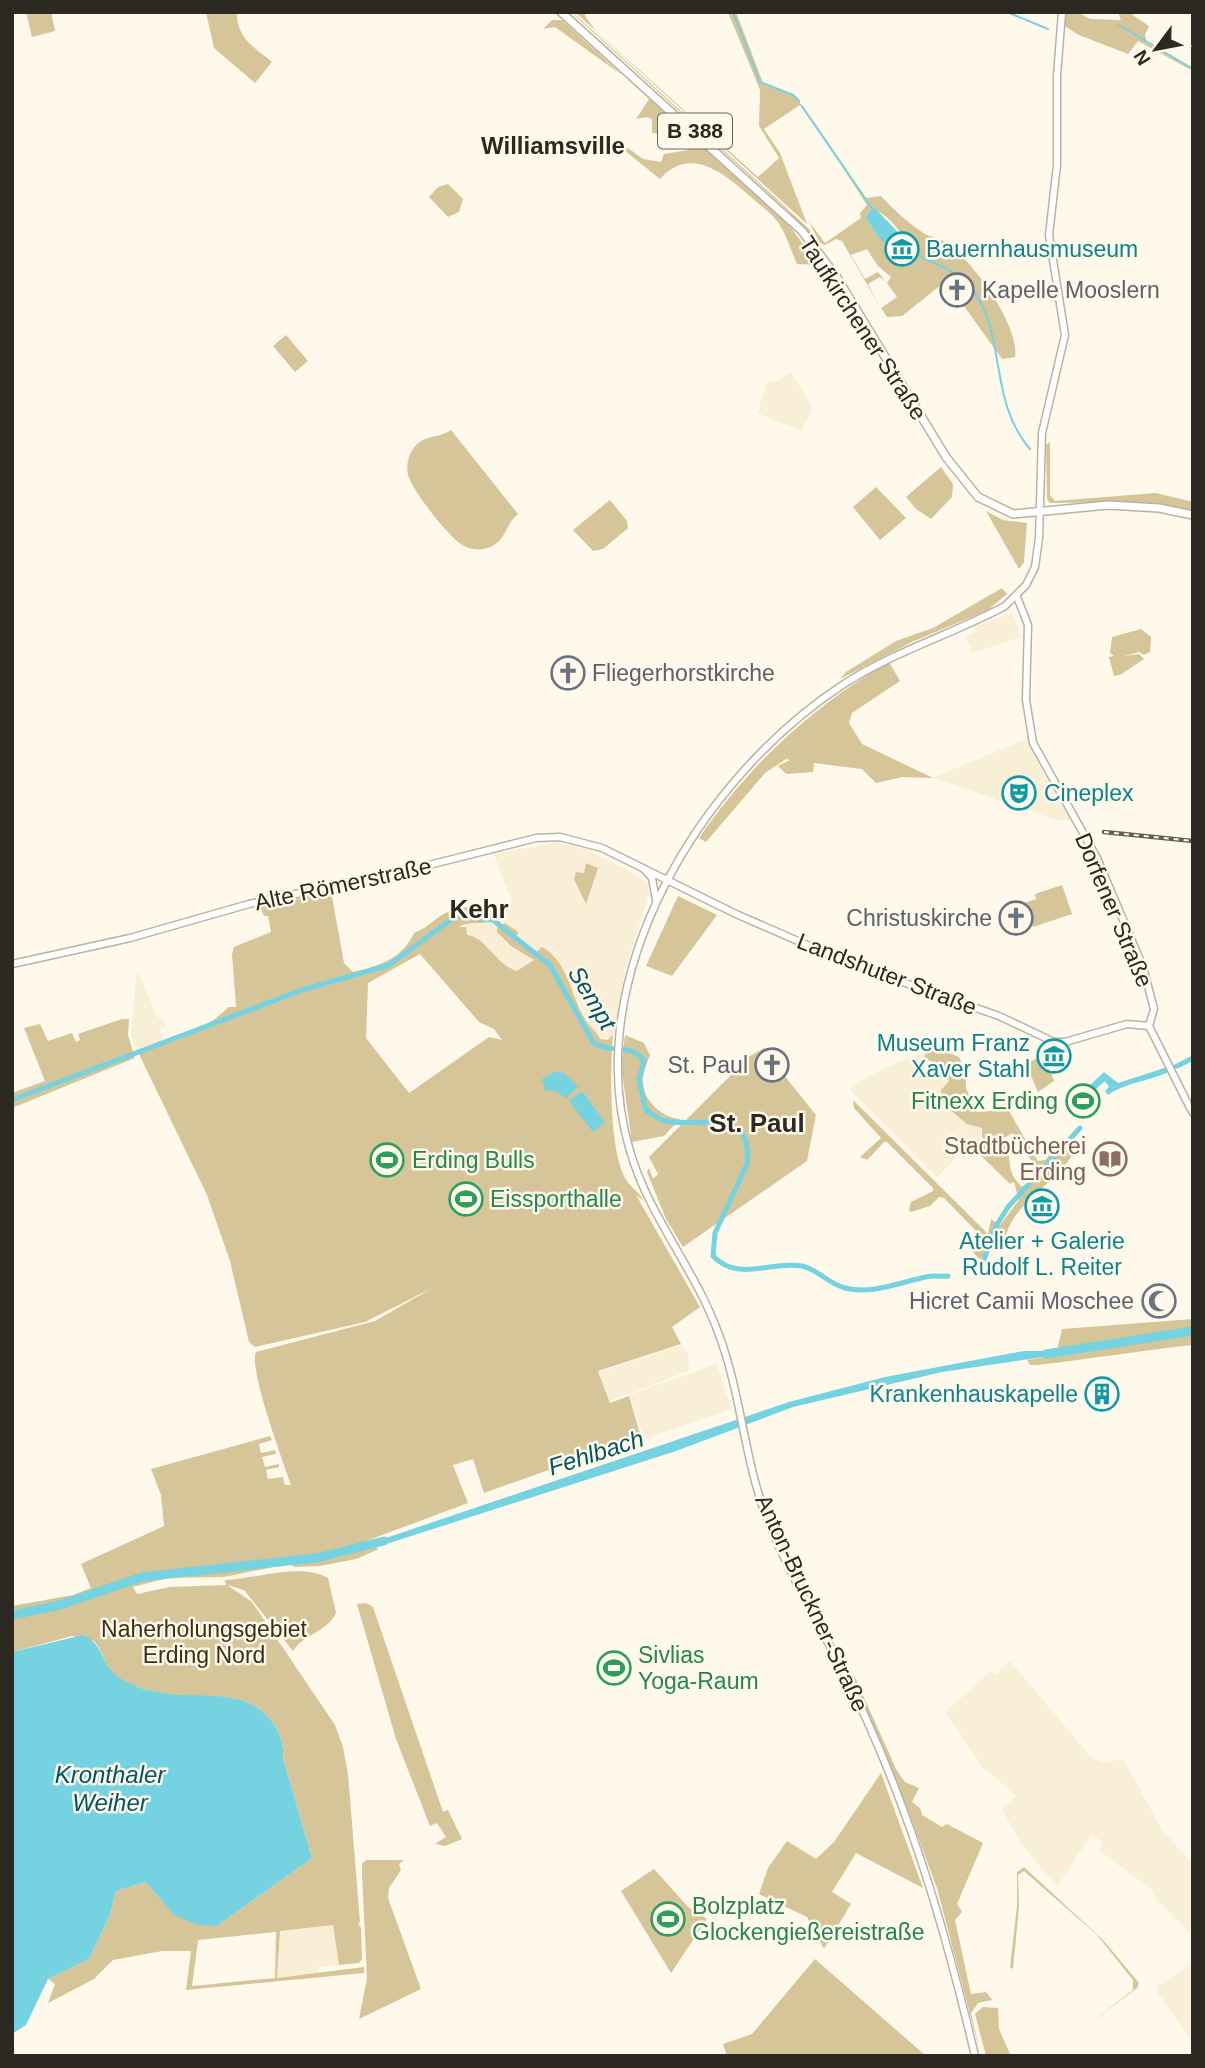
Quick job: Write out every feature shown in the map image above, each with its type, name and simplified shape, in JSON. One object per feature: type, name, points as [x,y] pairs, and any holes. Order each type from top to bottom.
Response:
[{"type":"main road","name":"Taufkirchener Straße","points":[[561,12],[790,217],[842,286],[942,452],[972,492],[1004,512],[1040,511]]},
{"type":"main road","name":"Anton-Bruckner-Straße","points":[[975,2056],[944,1932],[900,1799],[844,1672],[775,1536],[757,1491],[725,1354],[711,1314],[656,1216],[634,1164],[622,1119],[618,1057],[629,975],[640,938],[656,901],[714,810],[777,739],[816,705],[890,657],[988,615],[1017,597],[1035,567],[1042,433],[1065,335],[1063,305],[1051,257],[1049,235],[1057,165],[1057,76],[1062,12]]},
{"type":"main road","name":"B 388","points":[[1040,511],[1116,505],[1159,508],[1193,515]]},
{"type":"main road","name":"Dorfener Straße","points":[[1017,597],[1028,625],[1026,700],[1033,743],[1097,858],[1143,967],[1154,1009],[1149,1026]]},
{"type":"main road","name":"Alte Römerstraße","points":[[12,964],[130,938],[249,904],[413,869],[536,838],[561,836],[586,842],[669,880]]},
{"type":"main road","points":[[642,868],[652,878],[656,901]]},
{"type":"main road","name":"Landshuter Straße","points":[[669,880],[846,962],[999,1016],[1054,1042],[1072,1040],[1128,1024],[1149,1026]]},
{"type":"main road","points":[[1149,1026],[1190,1107]]},
{"type":"shaded area","points":[[791,372],[813,408],[801,431],[757,413],[768,381],[775,382]]},
{"type":"shaded area","points":[[1013,613],[1021,637],[972,653],[966,636],[976,632],[975,626]]},
{"type":"shaded area","points":[[1028,738],[1040,767],[1071,820],[1057,820],[933,778]]},
{"type":"shaded area","points":[[557,842],[585,849],[633,873],[648,884],[649,895],[626,966],[614,1033],[608,1040],[600,1039],[592,1030],[559,966],[541,947],[534,954],[516,941],[513,927],[505,923],[501,935],[504,940],[534,961],[517,971],[512,970],[457,927],[466,922],[488,924],[502,915],[497,907],[512,902],[494,854]]},
{"type":"shaded area","points":[[139,974],[157,1017],[163,1018],[166,1026],[160,1029],[164,1041],[136,1050],[131,1034],[136,975]]},
{"type":"shaded area","points":[[920,1053],[932,1055],[947,1067],[982,1127],[981,1137],[972,1147],[969,1145],[937,1177],[849,1089],[876,1072]]},
{"type":"shaded area","points":[[681,1345],[688,1353],[690,1370],[610,1401],[599,1372]]},
{"type":"shaded area","points":[[717,1364],[731,1409],[645,1439],[629,1395]]},
{"type":"shaded area","points":[[1010,1661],[1091,1757],[1102,1763],[1123,1759],[1163,1831],[1193,1864],[1193,1936],[1153,1896],[1155,1892],[1098,1850],[1103,1842],[1091,1835],[1057,1887],[1021,1843],[1002,1810],[1016,1795],[981,1766],[945,1712],[991,1671],[995,1675]]},
{"type":"shaded area","points":[[333,1925],[339,1965],[319,1967],[319,1973],[277,1978],[280,1931]]},
{"type":"shaded area","points":[[1193,1963],[1193,2042],[1157,1992],[1158,1986]]},
{"type":"green space","points":[[26,12],[51,12],[55,31],[32,37]]},
{"type":"green space","points":[[206,12],[234,12],[244,37],[272,62],[255,83],[214,48]]},
{"type":"green space","points":[[571,12],[810,230],[811,237],[789,212]]},
{"type":"green space","points":[[575,12],[586,12],[585,16],[595,30],[758,177],[779,158],[759,126],[760,90],[728,12],[736,12],[763,83],[794,94],[800,101],[800,105],[764,129],[780,153],[807,224]]},
{"type":"green space","points":[[1064,12],[1078,12],[1090,19],[1121,20],[1118,12],[1128,12],[1149,26],[1145,35],[1147,43],[1193,68],[1193,71],[1138,41],[1128,54],[1079,35],[1063,25]]},
{"type":"green space","points":[[552,20],[562,20],[622,75],[555,27],[543,29]]},
{"type":"green space","points":[[649,99],[654,100],[782,216],[819,265],[797,264],[783,230],[774,217],[720,173],[696,164],[684,164],[672,169],[660,179],[624,150],[628,148],[643,159],[661,162],[664,154],[688,150],[685,142],[672,131],[667,135],[652,133],[652,119],[636,119]]},
{"type":"green space","points":[[802,104],[866,198],[881,196],[925,234],[947,243],[981,278],[1010,328],[1015,344],[1015,357],[1002,359],[946,281],[902,316],[887,317],[881,308],[897,297],[887,283],[891,277],[878,266],[867,249],[851,255],[865,279],[878,272],[885,281],[880,277],[868,284],[879,305],[842,241],[836,239],[825,245],[820,243],[808,220],[825,243],[861,218],[860,213],[867,205]],"holes":[[[872,209],[895,225],[912,249],[879,238],[865,217]]]},
{"type":"green space","points":[[448,184],[463,199],[459,212],[448,217],[429,197],[438,187]]},
{"type":"green space","points":[[286,335],[308,361],[295,372],[273,346]]},
{"type":"green space","points":[[451,430],[518,514],[502,538],[487,548],[470,548],[455,539],[423,501],[408,475],[409,458],[417,444]]},
{"type":"green space","points":[[1050,442],[1050,495],[1055,501],[1156,493],[1193,502],[1193,512],[1142,502],[1050,503],[1047,499],[1046,445]]},
{"type":"green space","points":[[941,467],[953,484],[952,497],[931,519],[916,509],[906,497]]},
{"type":"green space","points":[[876,487],[906,518],[880,540],[853,507]]},
{"type":"green space","points":[[610,500],[627,521],[628,528],[603,549],[593,551],[573,530]]},
{"type":"green space","points":[[986,511],[1003,520],[1027,523],[1024,562],[1019,569]]},
{"type":"green space","points":[[1002,588],[1007,594],[988,610],[912,642],[840,679],[846,672],[896,641],[933,628]]},
{"type":"green space","points":[[1141,629],[1151,637],[1150,652],[1124,656],[1139,654],[1144,659],[1114,676],[1109,657],[1114,656],[1110,653],[1112,637]]},
{"type":"green space","points":[[889,662],[900,681],[852,713],[849,723],[862,744],[933,778],[902,777],[876,783],[862,769],[814,763],[813,772],[786,774],[778,766],[790,760],[786,759],[765,773],[706,842],[699,838],[739,786],[784,739],[834,698]]},
{"type":"green space","points":[[586,863],[598,868],[586,904],[574,879],[576,872],[584,873]]},
{"type":"green space","points":[[1062,885],[1072,914],[1033,927],[1024,903],[1036,899],[1035,894]]},
{"type":"green space","name":"Naherholungsgebiet Erding Nord","points":[[331,891],[344,963],[353,972],[389,960],[403,949],[414,933],[448,912],[469,907],[497,907],[502,915],[492,922],[470,923],[459,927],[466,927],[467,935],[480,941],[510,968],[517,971],[534,960],[511,946],[497,932],[497,927],[505,923],[518,932],[516,941],[534,954],[542,947],[550,953],[563,969],[579,1008],[600,1039],[608,1040],[613,1034],[612,1106],[619,1162],[626,1180],[644,1201],[636,1195],[700,1307],[672,1327],[681,1344],[598,1371],[610,1403],[629,1396],[641,1437],[484,1493],[473,1459],[453,1465],[468,1503],[366,1541],[379,1549],[356,1559],[320,1566],[295,1567],[289,1564],[224,1577],[168,1578],[133,1587],[137,1594],[170,1587],[226,1585],[225,1580],[291,1571],[317,1573],[328,1578],[336,1613],[327,1625],[303,1640],[293,1651],[244,1590],[227,1585],[252,1602],[335,1725],[348,1774],[362,1959],[359,1963],[339,1965],[333,1925],[280,1931],[277,1978],[364,1967],[364,1973],[186,1990],[191,1951],[162,1951],[113,1960],[94,1979],[48,2003],[55,1984],[48,1979],[89,1959],[109,1917],[116,1891],[146,1882],[168,1907],[217,1926],[312,1858],[283,1758],[281,1738],[264,1713],[237,1699],[181,1696],[134,1686],[112,1672],[94,1641],[72,1636],[12,1652],[12,1606],[73,1595],[91,1588],[81,1564],[164,1526],[161,1495],[151,1469],[270,1436],[272,1440],[259,1444],[261,1453],[275,1450],[276,1454],[262,1457],[265,1467],[279,1464],[279,1467],[266,1470],[268,1479],[283,1477],[285,1485],[291,1485],[257,1377],[256,1352],[375,1321],[434,1287],[365,1322],[255,1347],[249,1342],[230,1261],[207,1195],[137,1050],[186,1036],[229,1007],[236,1007],[232,954],[234,947],[271,932],[268,916],[264,916],[260,907]],"holes":[[[420,954],[479,1022],[494,1029],[502,1040],[489,1037],[409,1093],[366,1038],[368,983]],[[276,1932],[275,1978],[192,1986],[198,1940]]]},
{"type":"green space","points":[[678,896],[717,915],[672,976],[646,966]]},
{"type":"green space","points":[[129,1019],[128,1035],[135,1058],[12,1108],[12,1093],[45,1081],[24,1028],[40,1024],[48,1041],[72,1033],[76,1042],[80,1040],[78,1034]]},
{"type":"green space","points":[[625,1035],[644,1043],[650,1055],[643,1079],[646,1096],[661,1112],[680,1119],[664,1136],[632,1142],[621,1066]]},
{"type":"green space","points":[[930,1045],[959,1057],[966,1072],[966,1088],[977,1112],[991,1111],[1005,1104],[1038,1161],[1045,1160],[1062,1141],[1075,1151],[1015,1216],[1004,1243],[998,1240],[983,1259],[978,1258],[969,1247],[982,1237],[944,1198],[939,1197],[930,1206],[911,1212],[909,1210],[911,1202],[933,1191],[933,1188],[888,1143],[885,1141],[867,1160],[860,1157],[881,1138],[854,1108],[853,1100],[988,1234],[991,1219],[1000,1225],[1019,1200],[1014,1182],[1010,1184],[972,1147],[979,1140],[997,1158],[982,1137],[982,1128],[967,1124],[943,1104],[941,1090],[949,1081],[945,1070],[924,1057]],"holes":[[[1013,1133],[1038,1171],[1036,1178],[1022,1187],[1012,1173],[1004,1138]]]},
{"type":"green space","points":[[764,1048],[788,1069],[783,1074],[816,1115],[807,1161],[683,1247],[666,1219],[647,1172],[649,1168],[653,1179],[658,1174],[649,1157],[750,1056]]},
{"type":"green space","points":[[1045,1054],[1054,1081],[1038,1092],[1026,1064]]},
{"type":"green space","points":[[1193,1319],[1193,1345],[1037,1365],[1030,1365],[1027,1360],[1056,1355],[1062,1329]]},
{"type":"green space","points":[[366,1603],[373,1607],[443,1812],[448,1810],[462,1839],[445,1846],[435,1844],[446,1837],[437,1823],[430,1826],[396,1739],[357,1604]]},
{"type":"green space","points":[[854,1675],[897,1771],[905,1782],[919,1788],[912,1802],[920,1808],[922,1815],[942,1827],[947,1824],[983,1843],[957,1904],[962,1912],[955,1920],[971,1994],[986,1992],[992,2000],[978,2003],[971,2013],[981,2056],[937,1888],[906,1805],[855,1687]]},
{"type":"green space","points":[[881,1773],[923,1888],[856,1853],[832,1892],[851,1904],[824,1949],[807,1917],[759,1894],[768,1868],[787,1841],[816,1859],[834,1842]]},
{"type":"green space","points":[[366,1860],[404,1860],[399,1864],[401,1870],[389,1888],[388,1898],[421,1989],[359,2019],[367,1978],[362,1874],[362,1864]]},
{"type":"green space","points":[[1024,1867],[1103,1940],[1139,1983],[1137,1988],[1087,2026],[1133,1990],[1133,1980],[1097,1935],[1024,1871],[1018,1875],[1019,1907],[1013,1969],[1010,1967],[1017,1906],[1017,1872]]},
{"type":"green space","points":[[654,1869],[689,1908],[707,1919],[671,1973],[621,1891]]},
{"type":"green space","points":[[815,1959],[926,2056],[727,2056],[723,2044],[752,2034]]},
{"type":"green space","points":[[983,2007],[998,2008],[999,2029],[1011,2056],[986,2056],[975,2014]]},
{"type":"water","points":[[874,207],[912,249],[902,257],[879,238],[865,217]]},
{"type":"water","points":[[1183,1063],[1164,1074],[1126,1086],[1108,1095],[1105,1091],[1109,1087],[1105,1081],[1089,1095],[1089,1086],[1104,1072],[1118,1083]]},
{"type":"water","points":[[554,1072],[564,1073],[578,1087],[566,1098],[554,1090],[545,1091],[542,1079]]},
{"type":"water","points":[[582,1091],[605,1122],[593,1132],[569,1101]]},
{"type":"water","points":[[1024,1351],[1057,1351],[1056,1355],[942,1372],[793,1407],[676,1451],[377,1547],[371,1543],[789,1402],[885,1377]]},
{"type":"water","name":"Kronthaler Weiher","points":[[83,1635],[96,1644],[110,1669],[125,1681],[154,1692],[237,1699],[264,1713],[281,1738],[283,1758],[312,1858],[217,1926],[197,1925],[174,1915],[146,1882],[116,1891],[109,1917],[89,1959],[48,1979],[26,2025],[12,2034],[12,1652]]},
{"type":"waterway","points":[[733,12],[760,82],[793,95],[799,101]]},
{"type":"waterway","points":[[1007,12],[1048,29]]},
{"type":"waterway","points":[[1119,25],[1193,69]]},
{"type":"waterway","points":[[801,105],[873,210]]},
{"type":"waterway","points":[[910,250],[961,278],[976,296],[993,337],[1007,406],[1016,428],[1030,449]]},
{"type":"waterway","name":"Sempt","points":[[12,1100],[302,990],[389,965],[456,916],[493,920],[550,965],[593,1042],[607,1048],[628,1050],[640,1056],[644,1062],[639,1080],[646,1110],[665,1121],[721,1123],[733,1126],[742,1133],[747,1146],[747,1164],[715,1233],[713,1256],[723,1264],[744,1269],[802,1266],[839,1286],[855,1290],[875,1289],[929,1276],[948,1276]]},
{"type":"waterway","name":"Sempt","points":[[1177,1066],[1193,1058]]},
{"type":"waterway","name":"Sempt","points":[[984,1260],[996,1226],[1008,1207],[1080,1128]]},
{"type":"waterway","name":"Fehlbach","points":[[1046,1354],[1193,1331]]},
{"type":"waterway","name":"Fehlbach","points":[[12,1615],[60,1605],[142,1577],[316,1558],[384,1541]]},
{"type":"railway","points":[[1104,832],[1193,841]]},
{"type":"place","name":"Bauernhausmuseum","points":[[902,249]]},
{"type":"place","name":"Kapelle Mooslern","points":[[957,290]]},
{"type":"place","name":"Fliegerhorstkirche","points":[[568,673]]},
{"type":"place","name":"Cineplex","points":[[1019,793]]},
{"type":"place","name":"Christuskirche","points":[[1016,918]]},
{"type":"place","name":"Museum Franz Xaver Stahl","points":[[1054,1056]]},
{"type":"place","name":"St. Paul","points":[[772,1065]]},
{"type":"place","name":"Fitnexx Erding","points":[[1083,1101]]},
{"type":"place","name":"Stadtbücherei Erding","points":[[1110,1159]]},
{"type":"place","name":"Erding Bulls","points":[[387,1160]]},
{"type":"place","name":"Eissporthalle","points":[[466,1199]]},
{"type":"place","name":"Atelier + Galerie Rudolf L. Reiter","points":[[1042,1206]]},
{"type":"place","name":"Hicret Camii Moschee","points":[[1159,1301]]},
{"type":"place","name":"Krankenhauskapelle","points":[[1102,1394]]},
{"type":"place","name":"Sivlias Yoga-Raum","points":[[614,1668]]},
{"type":"place","name":"Bolzplatz Glockengießereistraße","points":[[668,1919]]},
{"type":"district","name":"Williamsville","points":[[553,146]]},
{"type":"district","name":"Kehr","points":[[479,909]]},
{"type":"district","name":"St. Paul","points":[[757,1123]]}]
